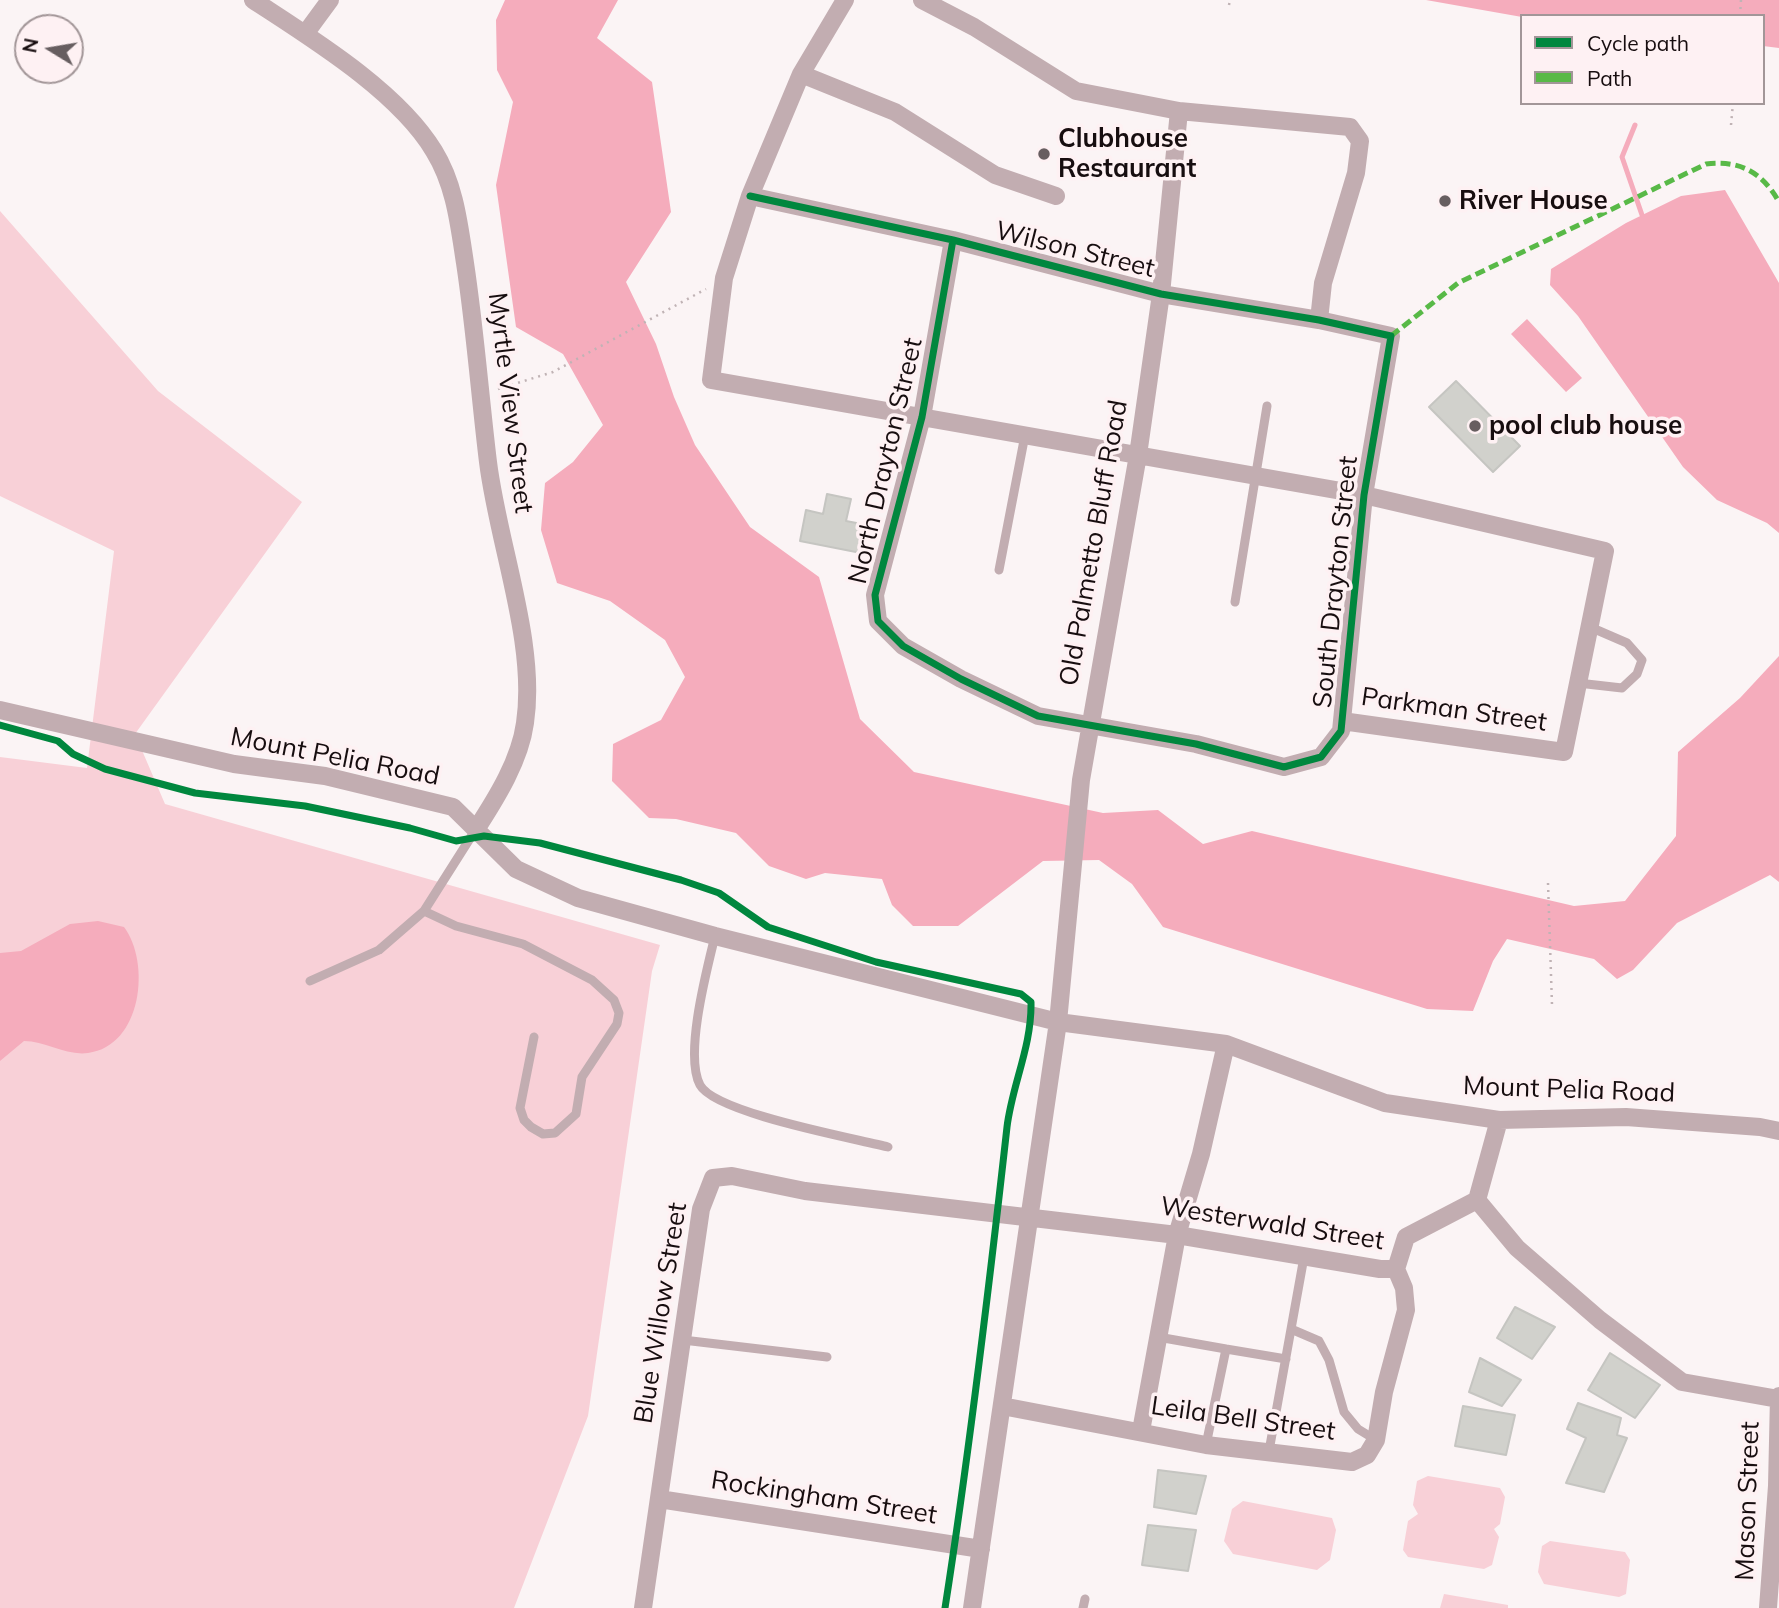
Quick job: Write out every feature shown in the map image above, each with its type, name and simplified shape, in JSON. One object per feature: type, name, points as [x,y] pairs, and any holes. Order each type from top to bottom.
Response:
[{"type":"street","name":"Myrtle View Street","points":[[253,0],[344,62],[406,115],[435,152],[456,201],[482,394],[488,464],[523,643],[527,686],[525,724],[520,743],[499,794],[477,828]]},
{"type":"street","points":[[305,34],[330,0]]},
{"type":"street","points":[[845,0],[801,74],[750,196],[724,278],[711,380],[1364,495]]},
{"type":"street","points":[[922,0],[974,27],[1076,91],[1179,111],[1350,127],[1360,141],[1356,173],[1324,283],[1319,320]]},
{"type":"street","points":[[801,74],[894,112],[995,175],[1056,195]]},
{"type":"street","name":"Old Palmetto Bluff Road","points":[[972,1608],[1058,1022],[1081,780],[1138,455],[1161,294],[1179,111]]},
{"type":"street","name":"Wilson Street","points":[[750,196],[953,240],[1161,294],[1319,320],[1391,336]]},
{"type":"street","name":"North Drayton Street","points":[[953,240],[922,417],[874,595],[878,621],[903,646],[961,679],[1038,716],[1089,727]]},
{"type":"street","name":"South Drayton Street","points":[[1089,727],[1196,744],[1284,767],[1321,757],[1341,731],[1364,495],[1391,336]]},
{"type":"street","name":"Parkman Street","points":[[1342,720],[1564,752],[1605,551],[1364,495]]},
{"type":"street","name":"Mount Pelia Road","points":[[0,710],[234,764],[324,776],[453,807],[516,869],[566,892],[715,936],[1058,1022],[1226,1044],[1385,1103],[1499,1120],[1626,1117],[1760,1127],[1779,1131]]},
{"type":"street","points":[[1141,1431],[1177,1235],[1201,1154],[1226,1044]]},
{"type":"street","points":[[1499,1120],[1477,1200],[1517,1248],[1600,1320],[1682,1382],[1778,1397]]},
{"type":"street","name":"Blue Willow Street","points":[[643,1608],[701,1209],[713,1178],[732,1176],[805,1191],[1029,1218]]},
{"type":"street","name":"Westerwald Street","points":[[1029,1218],[1177,1235],[1381,1269],[1396,1269],[1406,1237],[1477,1200]]},
{"type":"street","points":[[1376,1440],[1384,1392],[1406,1310],[1404,1288],[1396,1269]]},
{"type":"street","name":"Mason Street","points":[[1768,1608],[1777,1486],[1778,1397]]},
{"type":"street","name":"Leila Bell Street","points":[[1002,1406],[1206,1445],[1352,1462],[1367,1455],[1376,1440]]},
{"type":"street","name":"Rockingham Street","points":[[659,1499],[981,1549]]},
{"type":"lane","points":[[1235,602],[1253,476],[1267,406]]},
{"type":"lane","points":[[999,570],[1025,435]]},
{"type":"lane","points":[[1578,683],[1622,688],[1637,674],[1642,660],[1627,643],[1590,627]]},
{"type":"lane","points":[[310,981],[379,950],[424,911],[477,828]]},
{"type":"lane","points":[[424,911],[456,926],[523,944],[592,981],[614,1000],[619,1013],[617,1024],[582,1077],[576,1114],[555,1133],[543,1134],[531,1127],[524,1120],[520,1108],[534,1037]]},
{"type":"lane","points":[[715,936],[700,993],[695,1072],[702,1088],[732,1106],[761,1116],[888,1147]]},
{"type":"lane","points":[[1269,1451],[1304,1257]]},
{"type":"lane","points":[[1291,1329],[1319,1341],[1329,1360],[1344,1412],[1358,1429],[1376,1440]]},
{"type":"lane","points":[[1158,1338],[1286,1359]]},
{"type":"lane","points":[[683,1340],[827,1357]]},
{"type":"lane","points":[[1206,1445],[1226,1349]]},
{"type":"path","points":[[1731,125],[1733,105]]},
{"type":"path","points":[[482,394],[553,372],[658,317],[724,278]]},
{"type":"path","points":[[1548,883],[1552,1005]]},
{"type":"shaded area","points":[[505,0],[618,0],[597,38],[652,82],[671,212],[626,282],[656,344],[674,397],[695,445],[750,527],[819,577],[860,719],[914,772],[1103,813],[1158,810],[1203,844],[1252,831],[1574,906],[1625,901],[1676,836],[1678,752],[1740,698],[1779,656],[1779,882],[1770,875],[1677,923],[1633,970],[1617,979],[1594,959],[1507,939],[1493,961],[1473,1011],[1427,1009],[1163,927],[1132,884],[1099,860],[1043,861],[958,926],[913,926],[892,905],[882,879],[825,873],[806,879],[769,866],[736,833],[676,819],[649,818],[612,781],[613,744],[661,720],[685,677],[665,640],[610,601],[557,583],[541,530],[545,483],[573,462],[603,425],[563,354],[516,327],[496,185],[513,102],[497,70],[496,20]]},
{"type":"shaded area","points":[[1426,0],[1779,0],[1779,48],[1765,46],[1765,14],[1520,14],[1520,17]]},
{"type":"shaded area","points":[[1725,190],[1779,283],[1779,533],[1767,523],[1717,500],[1683,467],[1578,316],[1550,285],[1551,269],[1626,223],[1681,196]]},
{"type":"shaded area","points":[[0,211],[158,391],[302,502],[135,734],[165,804],[660,945],[652,971],[588,1416],[514,1608],[0,1608],[0,757],[87,768],[114,551],[0,496]]},
{"type":"shaded area","points":[[1527,319],[1582,378],[1566,392],[1511,334]]},
{"type":"shaded area","points":[[98,921],[124,927],[132,942],[137,961],[139,981],[136,1001],[130,1020],[120,1035],[106,1047],[88,1053],[24,1041],[0,1061],[0,953],[21,951],[70,924]]},
{"type":"shaded area","points":[[1428,1476],[1500,1488],[1505,1497],[1500,1524],[1494,1529],[1499,1537],[1492,1565],[1484,1569],[1408,1557],[1403,1550],[1408,1521],[1418,1514],[1413,1505],[1417,1481]]},
{"type":"shaded area","points":[[1243,1501],[1332,1518],[1336,1530],[1330,1560],[1317,1570],[1233,1554],[1224,1541],[1232,1509]]},
{"type":"shaded area","points":[[1550,1541],[1625,1552],[1630,1560],[1626,1594],[1619,1597],[1544,1584],[1538,1572],[1542,1546]]},
{"type":"shaded area","points":[[1444,1594],[1508,1605],[1508,1608],[1440,1608]]},
{"type":"building","name":"pool club house","points":[[1456,381],[1520,446],[1493,472],[1429,407]]},
{"type":"building","points":[[827,494],[851,499],[846,521],[867,525],[861,553],[800,541],[806,510],[823,514]]},
{"type":"building","points":[[1515,1307],[1555,1327],[1532,1359],[1497,1338]]},
{"type":"building","points":[[1610,1353],[1660,1385],[1635,1418],[1588,1390]]},
{"type":"building","points":[[1480,1358],[1521,1380],[1502,1406],[1469,1392]]},
{"type":"building","points":[[1578,1403],[1621,1418],[1617,1435],[1627,1438],[1604,1492],[1566,1483],[1586,1438],[1567,1429]]},
{"type":"building","points":[[1463,1406],[1515,1415],[1506,1455],[1455,1446]]},
{"type":"building","points":[[1158,1470],[1206,1476],[1196,1514],[1154,1507]]},
{"type":"building","points":[[1148,1525],[1196,1530],[1188,1571],[1142,1565]]},
{"type":"waterway","points":[[1635,125],[1622,157],[1642,215]]},
{"type":"marked path","points":[[1391,336],[1458,283],[1706,164],[1729,164],[1749,170],[1765,183],[1779,202]]},
{"type":"cycle path","points":[[750,196],[953,240],[1161,294],[1319,320],[1391,336],[1364,495],[1341,731],[1321,757],[1284,767],[1196,744],[1038,716],[961,679],[903,646],[878,621],[875,595],[922,417],[953,240]]},
{"type":"cycle path","points":[[0,725],[58,741],[73,754],[105,769],[195,793],[305,806],[410,828],[456,841],[484,836],[540,843],[681,880],[719,893],[768,927],[876,962],[1021,994],[1031,1002],[1025,1050],[1007,1127],[979,1368],[945,1608]]},
{"type":"place","name":"Clubhouse Restaurant","points":[[1044,154]]},
{"type":"place","name":"River House","points":[[1445,201]]},
{"type":"place","name":"pool club house","points":[[1475,426]]}]
